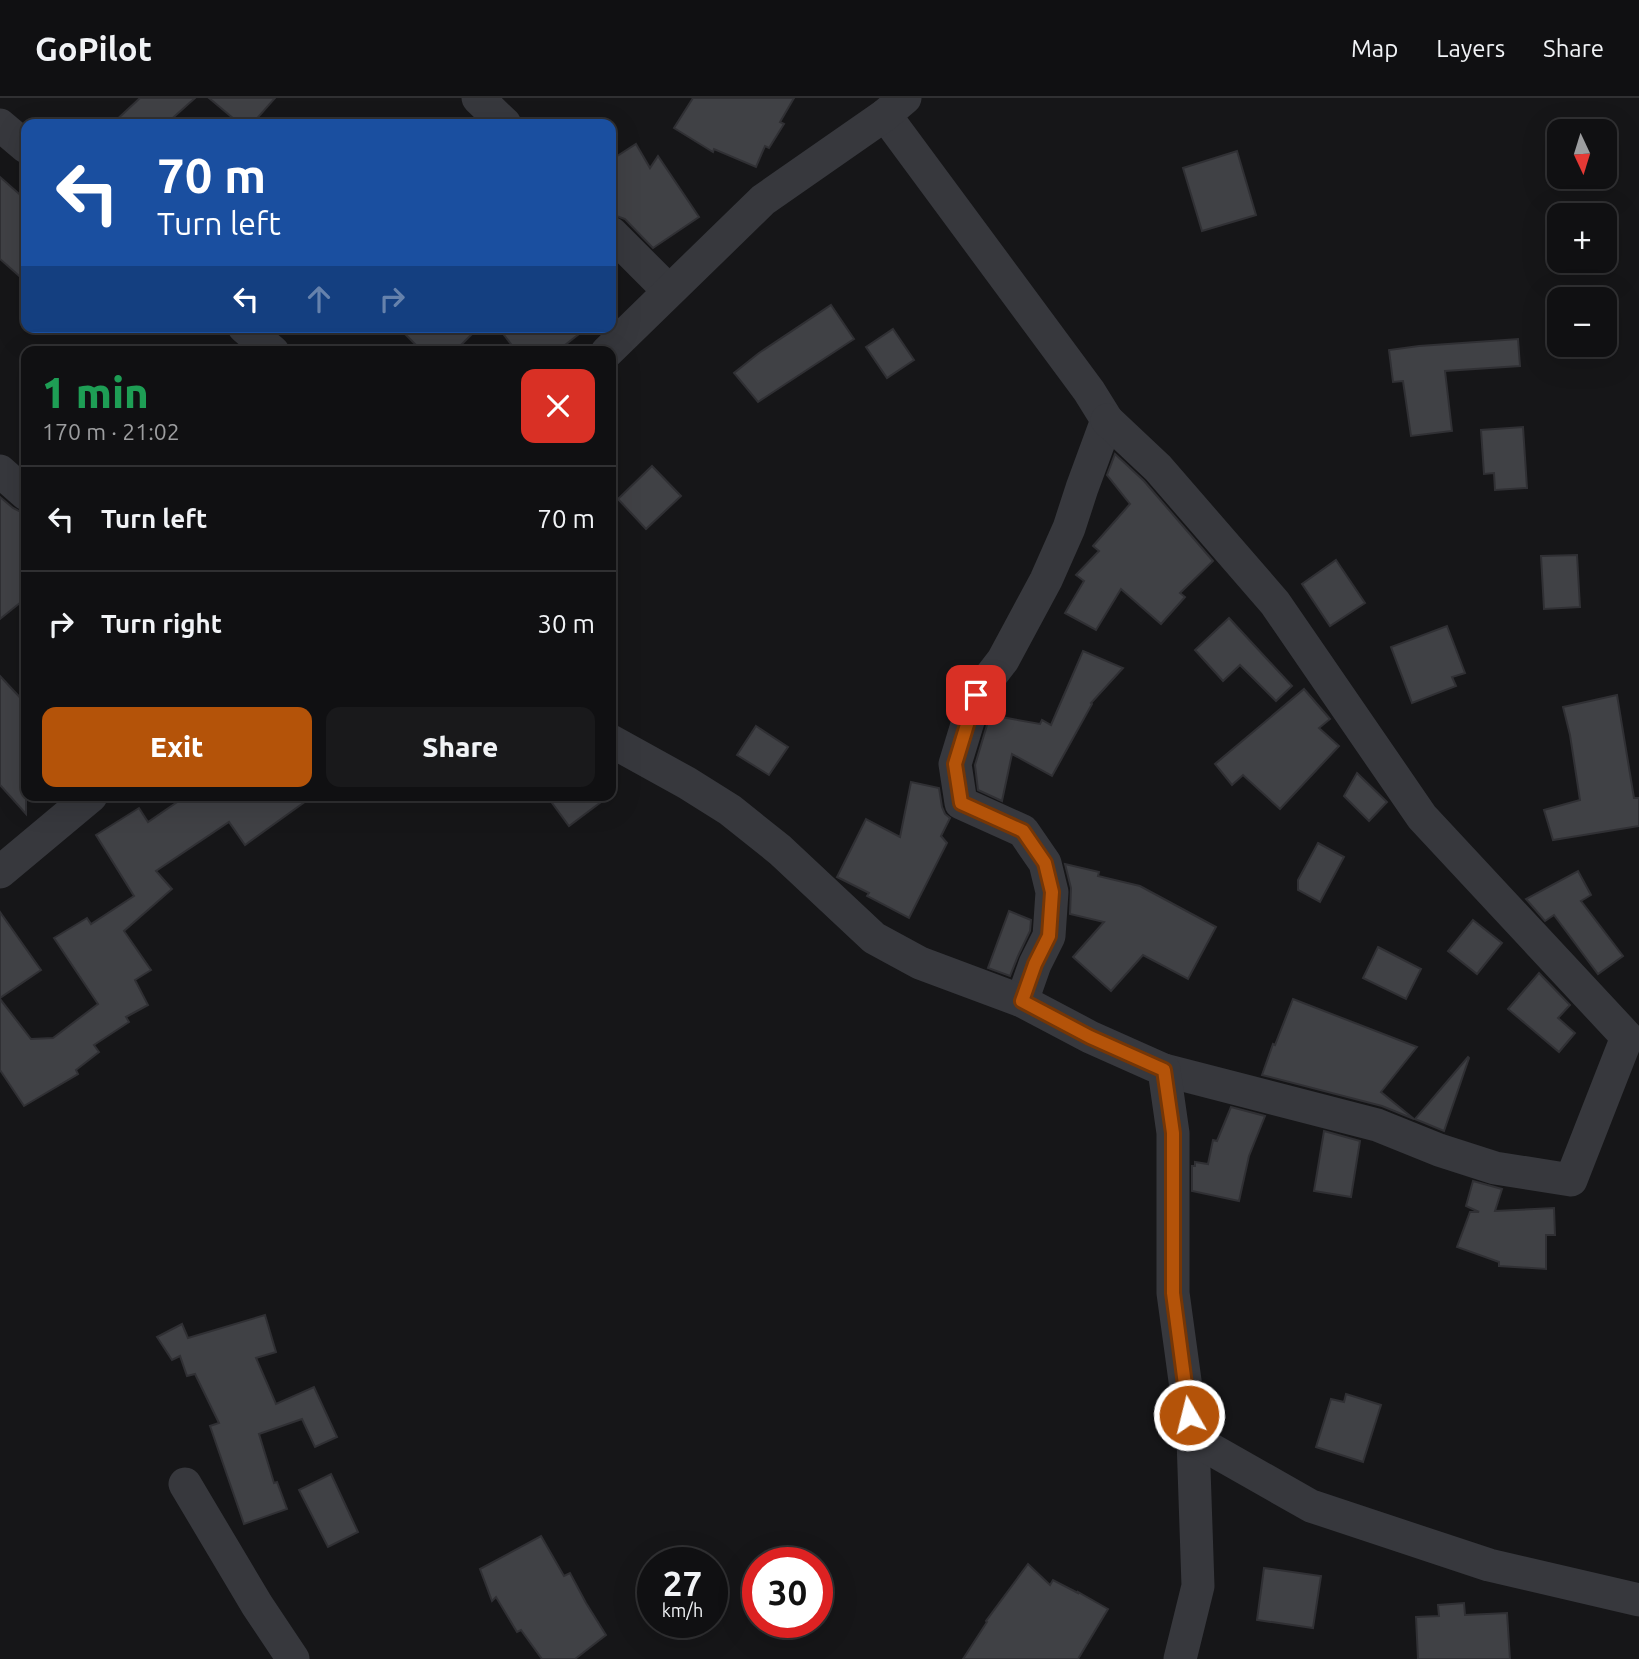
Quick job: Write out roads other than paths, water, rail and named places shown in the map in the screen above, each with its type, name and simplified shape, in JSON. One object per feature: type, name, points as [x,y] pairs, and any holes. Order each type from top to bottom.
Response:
[{"type":"street","points":[[478,98],[500,119]]},
{"type":"street","points":[[613,346],[763,200],[895,106],[1107,420],[1158,468],[1275,603],[1422,817],[1627,1037],[1572,1181],[1495,1168],[1439,1150],[1377,1125],[1164,1070],[1090,1037],[1022,1001],[920,963],[874,937],[780,850],[730,810],[616,744]]},
{"type":"street","points":[[0,125],[21,142]]},
{"type":"street","points":[[616,238],[669,291]]},
{"type":"street","points":[[251,333],[266,346]]},
{"type":"street","points":[[1022,1001],[1035,964],[1049,936],[1052,892],[1045,863],[1023,831],[961,803],[955,764],[976,695],[1003,660],[1046,580],[1069,528],[1107,420]]},
{"type":"street","points":[[0,471],[21,490]]},
{"type":"street","points":[[0,872],[85,801]]},
{"type":"street","points":[[1164,1070],[1173,1133],[1173,1293],[1193,1439],[1198,1586],[1180,1659]]},
{"type":"street","points":[[1193,1439],[1311,1506],[1489,1565],[1639,1600]]},
{"type":"street","points":[[185,1484],[257,1605],[293,1659]]}]
